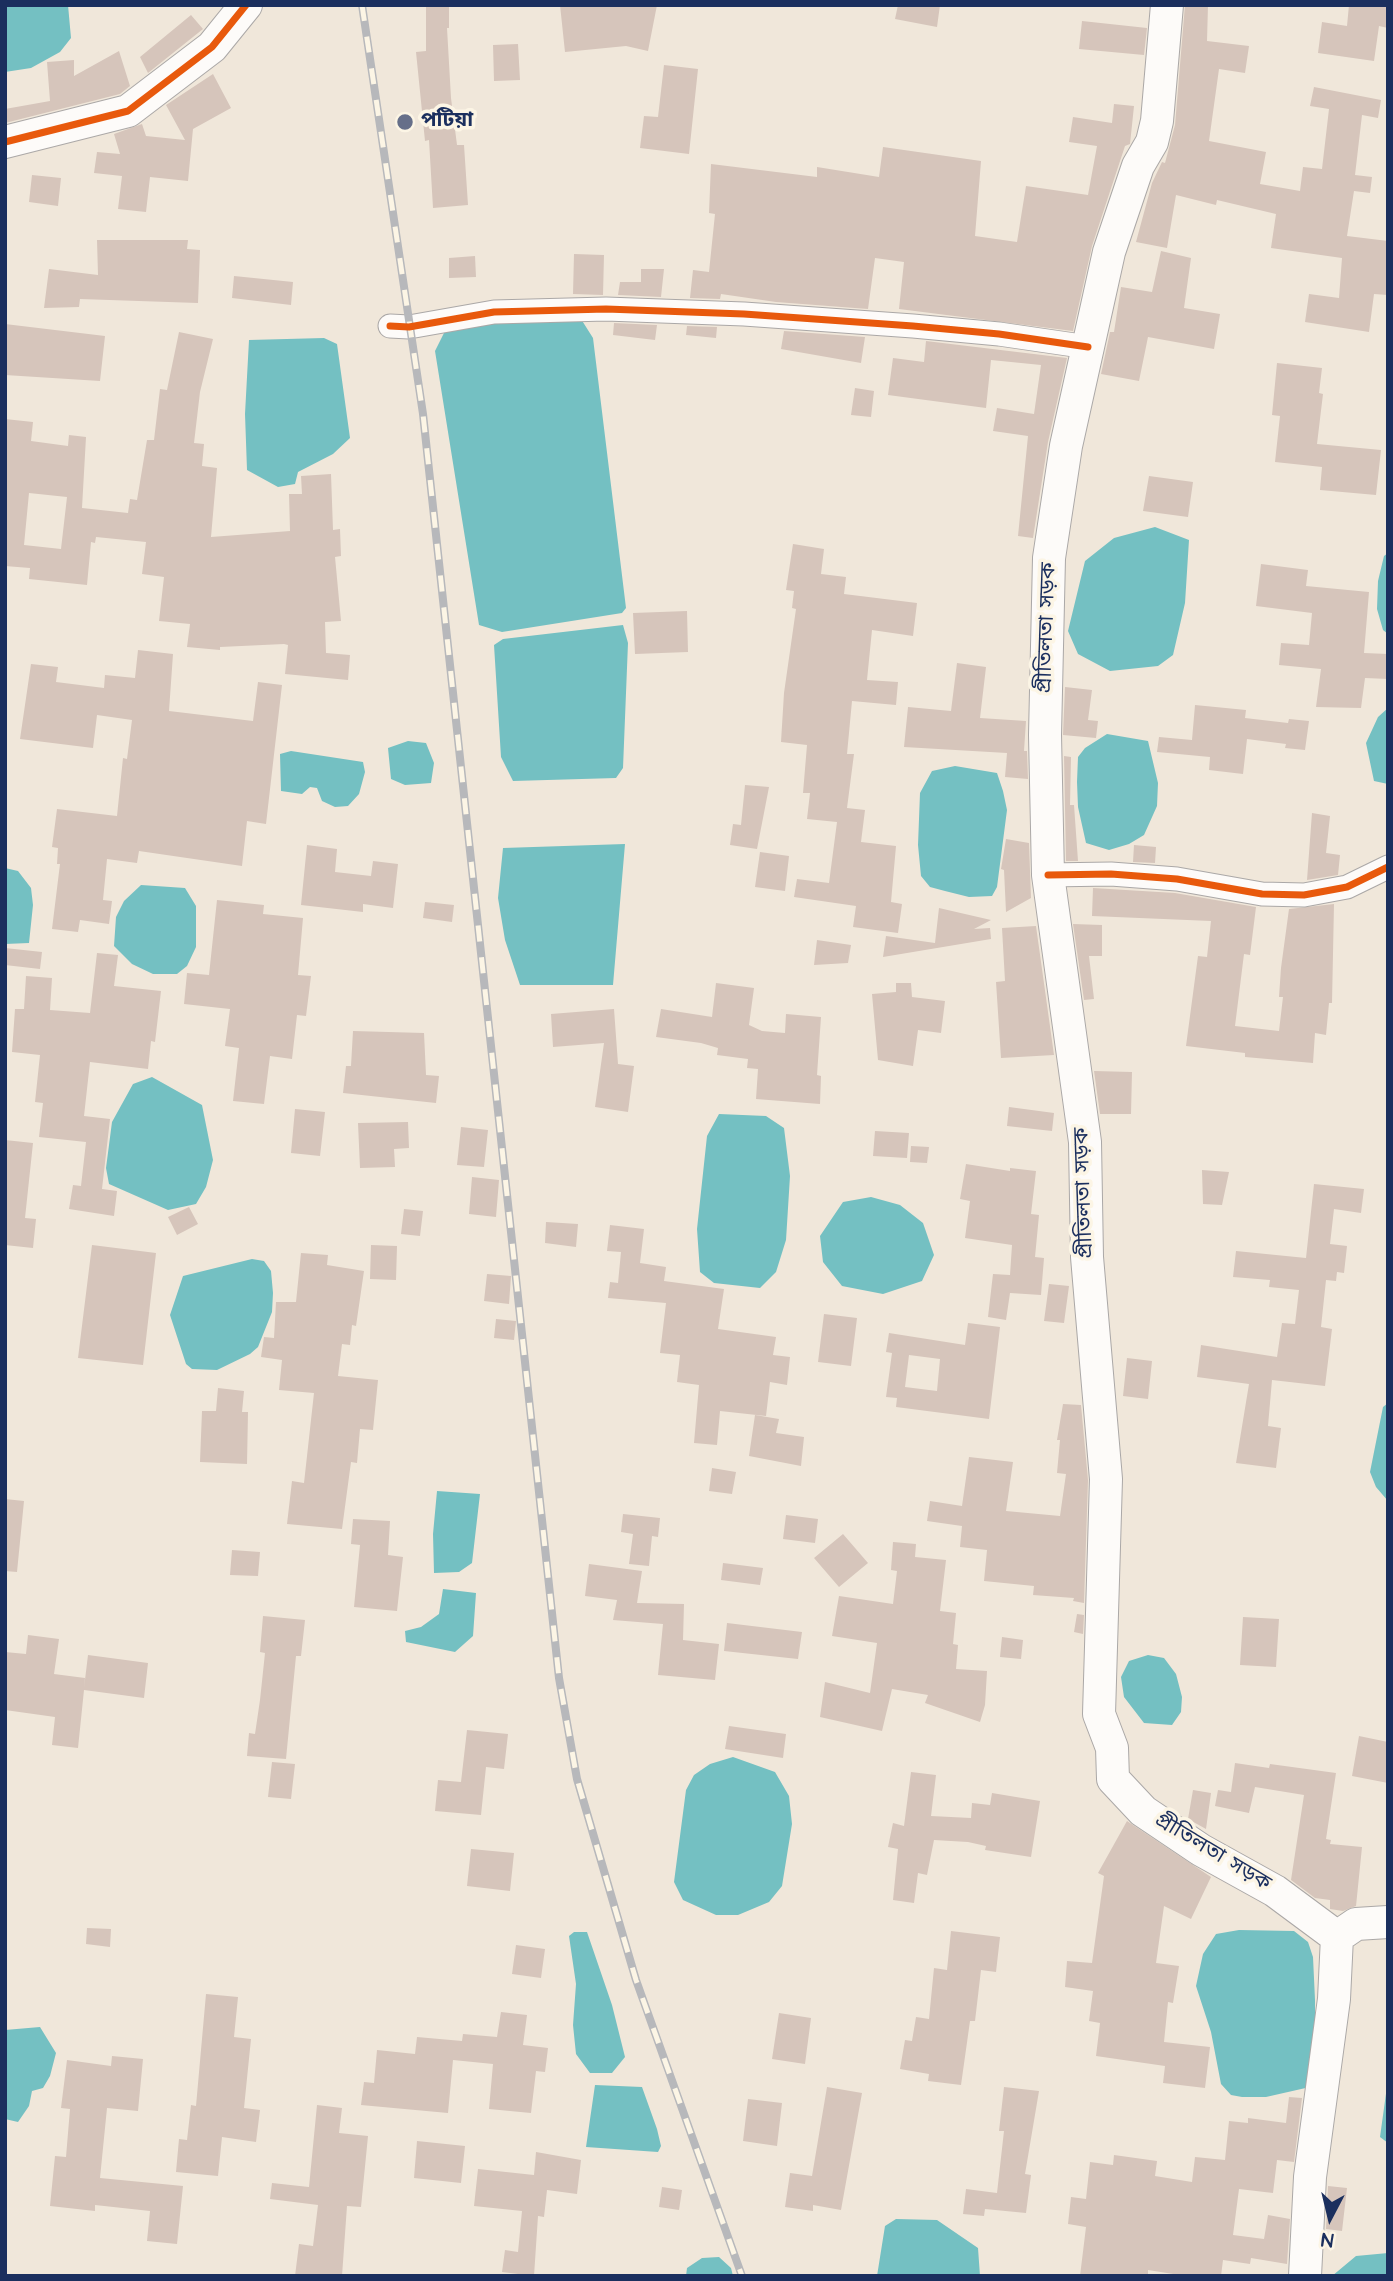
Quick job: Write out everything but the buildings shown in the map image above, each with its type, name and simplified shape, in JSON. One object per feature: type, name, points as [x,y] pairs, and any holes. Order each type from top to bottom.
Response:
[{"type":"main road","points":[[5,142],[128,111],[212,47],[246,5]]},
{"type":"main road","name":"প্রীতিলতা সড়ক","points":[[1167,5],[1163,76],[1154,131],[1138,166],[1109,252],[1066,446],[1049,558],[1045,734],[1048,875],[1085,1142],[1087,1258],[1106,1479],[1099,1714],[1112,1748],[1114,1779],[1143,1811],[1201,1850],[1275,1891],[1337,1937]]},
{"type":"main road","points":[[1305,2276],[1310,2177],[1334,1999],[1337,1937],[1356,1924],[1388,1922]]},
{"type":"street","points":[[390,326],[409,327],[494,312],[607,309],[744,314],[937,328],[1088,347]]},
{"type":"street","points":[[1048,875],[1111,874],[1164,878],[1262,894],[1304,895],[1347,887],[1388,867]]},
{"type":"water","points":[[5,5],[68,5],[71,38],[60,52],[31,68],[5,72]]},
{"type":"water","points":[[581,319],[593,338],[626,608],[622,613],[502,632],[479,625],[435,351],[445,331],[500,320]]},
{"type":"water","points":[[324,338],[337,344],[350,438],[333,454],[298,472],[295,484],[278,487],[247,470],[245,414],[249,340]]},
{"type":"water","points":[[1155,527],[1189,540],[1185,603],[1173,655],[1158,666],[1110,671],[1078,654],[1068,631],[1085,561],[1114,538]]},
{"type":"water","points":[[1388,553],[1388,634],[1383,630],[1377,609],[1378,581],[1384,556]]},
{"type":"water","points":[[623,625],[628,643],[623,768],[616,778],[513,781],[501,757],[494,645],[503,639]]},
{"type":"water","points":[[1388,708],[1388,784],[1374,781],[1366,743],[1378,717]]},
{"type":"water","points":[[1107,734],[1148,741],[1158,783],[1157,806],[1144,835],[1129,844],[1109,850],[1086,843],[1078,807],[1077,782],[1078,757],[1085,748]]},
{"type":"water","points":[[408,741],[426,743],[434,763],[431,783],[405,785],[391,779],[388,748]]},
{"type":"water","points":[[291,751],[363,762],[365,772],[359,794],[348,806],[335,807],[322,801],[317,788],[310,787],[302,794],[281,791],[280,754]]},
{"type":"water","points":[[955,766],[997,773],[1003,791],[1007,810],[997,887],[992,896],[969,897],[930,887],[921,876],[918,845],[920,793],[932,771]]},
{"type":"water","points":[[625,844],[613,985],[520,985],[505,940],[498,898],[503,848]]},
{"type":"water","points":[[5,868],[18,871],[31,888],[33,905],[29,943],[5,944]]},
{"type":"water","points":[[141,885],[185,888],[196,906],[196,947],[187,966],[177,974],[153,974],[132,964],[114,946],[116,917],[124,901]]},
{"type":"water","points":[[152,1077],[202,1105],[213,1160],[206,1187],[196,1204],[168,1210],[109,1184],[106,1168],[112,1122],[133,1084]]},
{"type":"water","points":[[719,1114],[766,1116],[784,1128],[790,1176],[786,1240],[776,1272],[760,1288],[714,1283],[700,1272],[697,1229],[707,1136]]},
{"type":"water","points":[[871,1197],[900,1205],[923,1223],[934,1255],[922,1281],[883,1294],[842,1286],[823,1262],[820,1236],[843,1202]]},
{"type":"water","points":[[252,1259],[264,1261],[271,1271],[273,1293],[272,1312],[258,1347],[250,1354],[217,1370],[192,1369],[186,1364],[170,1315],[183,1276]]},
{"type":"water","points":[[1388,1403],[1388,1501],[1376,1487],[1370,1472],[1383,1407]]},
{"type":"water","points":[[437,1491],[480,1494],[472,1563],[459,1572],[434,1573],[433,1534]]},
{"type":"water","points":[[443,1589],[476,1593],[473,1636],[455,1652],[406,1642],[405,1631],[421,1627],[439,1614]]},
{"type":"water","points":[[1148,1655],[1164,1658],[1176,1674],[1182,1697],[1181,1712],[1172,1725],[1144,1723],[1124,1697],[1121,1677],[1129,1661]]},
{"type":"water","points":[[733,1757],[775,1772],[789,1796],[792,1824],[782,1886],[769,1902],[738,1915],[716,1915],[683,1900],[674,1882],[686,1790],[694,1775],[710,1764]]},
{"type":"water","points":[[1239,1930],[1294,1931],[1308,1942],[1313,1957],[1315,2000],[1315,2077],[1310,2087],[1266,2097],[1242,2097],[1231,2095],[1221,2084],[1211,2032],[1196,1986],[1203,1954],[1216,1934]]},
{"type":"water","points":[[574,1932],[587,1932],[612,2005],[625,2057],[612,2073],[590,2073],[576,2054],[573,2025],[576,1984],[569,1936]]},
{"type":"water","points":[[40,2027],[56,2053],[50,2076],[43,2088],[32,2091],[29,2106],[18,2122],[5,2119],[5,2030]]},
{"type":"water","points":[[1388,2079],[1388,2143],[1380,2137]]},
{"type":"water","points":[[595,2085],[642,2087],[657,2129],[661,2146],[658,2152],[586,2147]]},
{"type":"water","points":[[896,2219],[937,2220],[978,2248],[980,2276],[877,2276],[885,2226]]},
{"type":"water","points":[[1388,2253],[1388,2276],[1332,2276],[1356,2256]]},
{"type":"water","points":[[719,2257],[731,2268],[733,2276],[686,2276],[687,2268],[702,2258]]},
{"type":"railway","points":[[362,5],[423,414],[559,1678],[577,1779],[636,1980],[742,2276]]},
{"type":"cycle path","points":[[5,142],[128,111],[212,47],[246,5]]},
{"type":"cycle path","points":[[390,326],[409,327],[494,312],[606,309],[744,314],[913,326],[999,334],[1088,347]]},
{"type":"cycle path","points":[[1048,875],[1111,874],[1177,879],[1262,894],[1304,895],[1347,887],[1388,867]]},
{"type":"place","name":"পটিয়া","points":[[405,122]]}]
